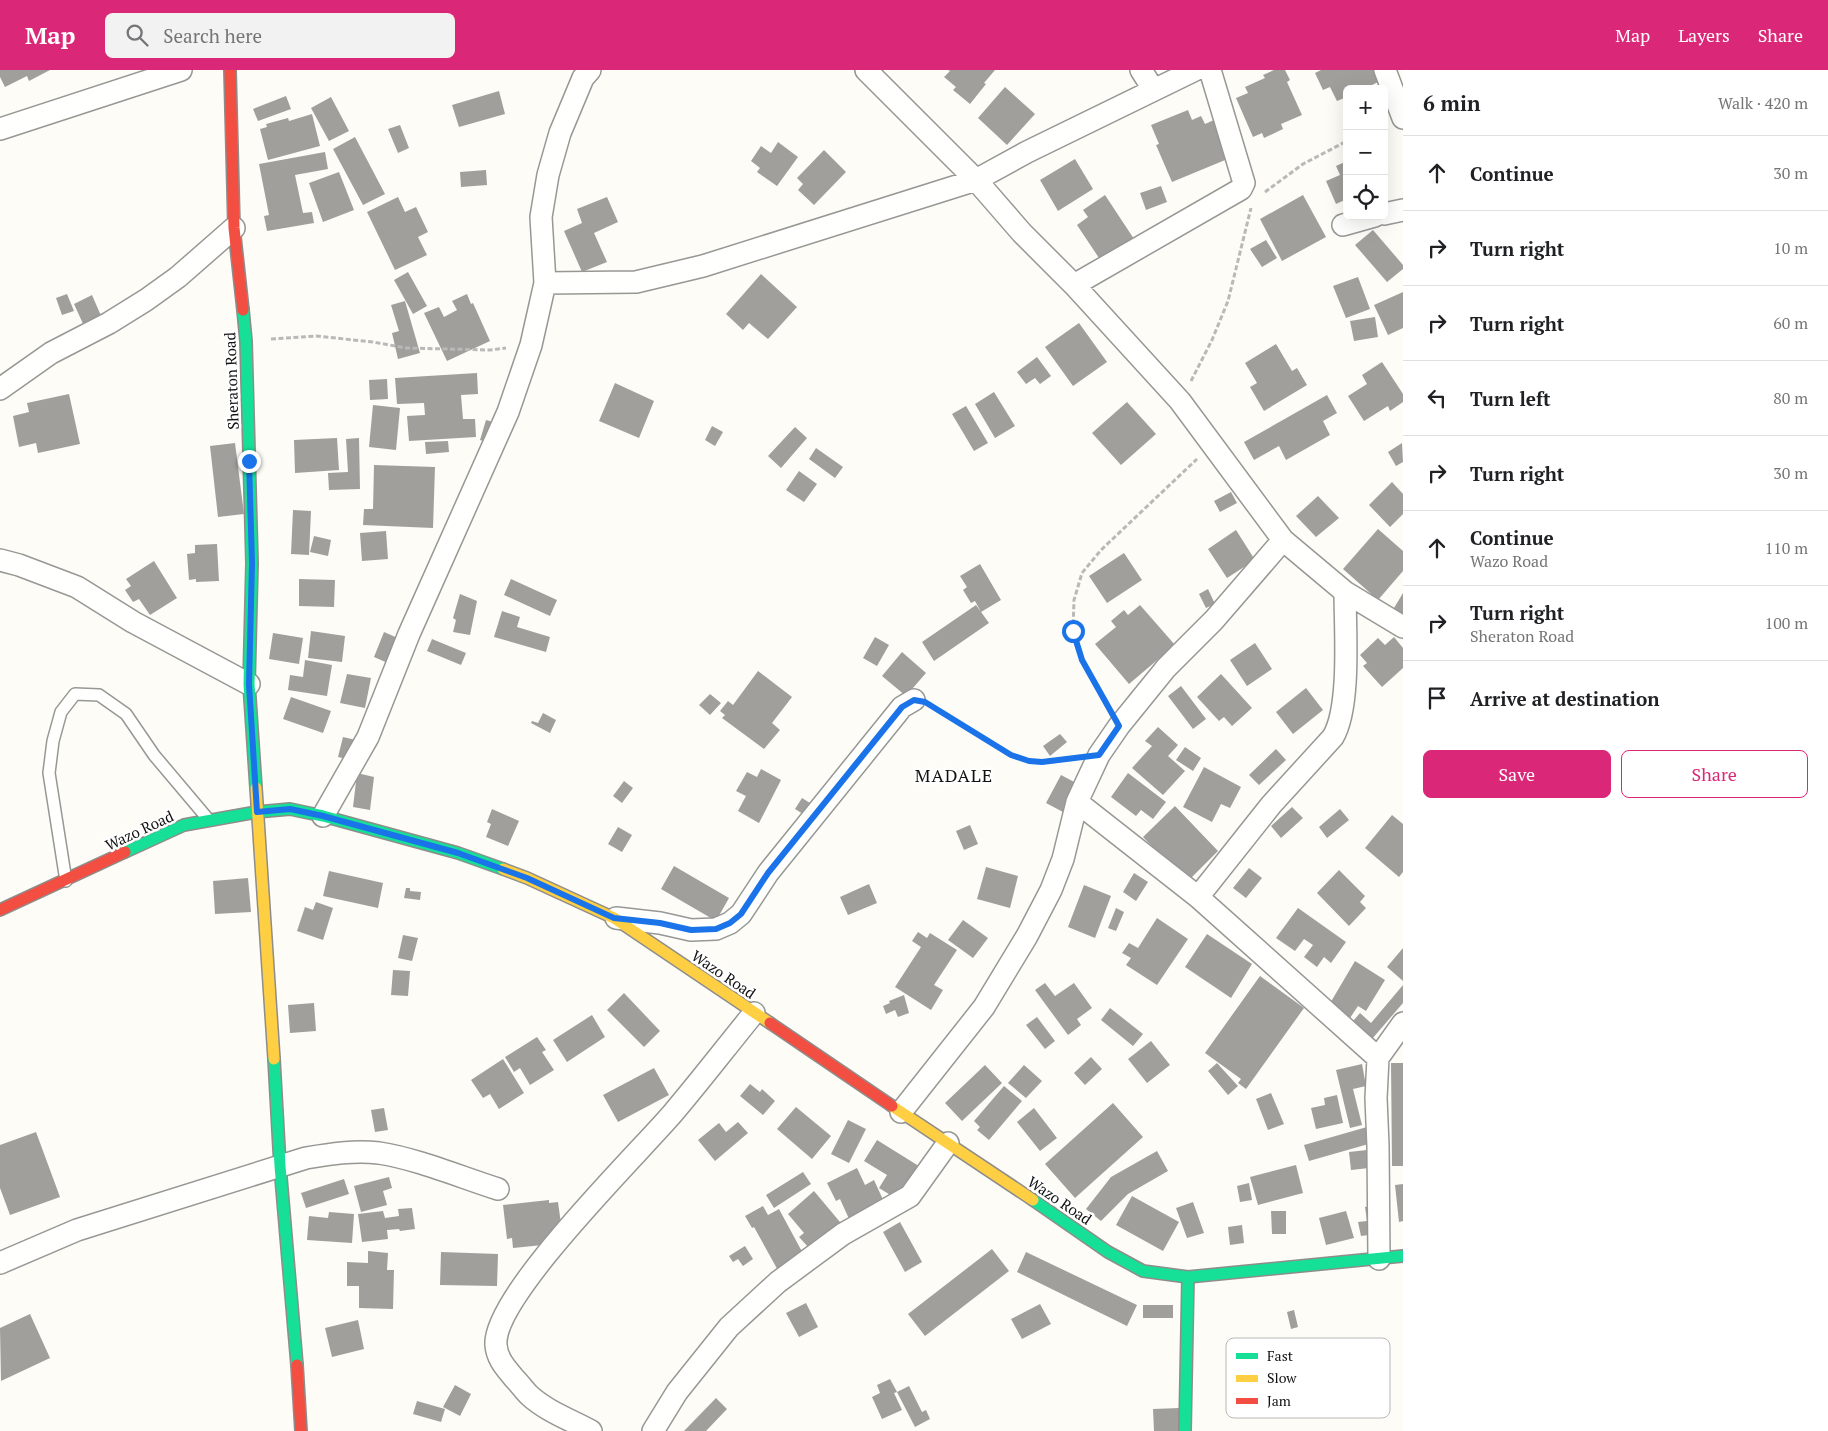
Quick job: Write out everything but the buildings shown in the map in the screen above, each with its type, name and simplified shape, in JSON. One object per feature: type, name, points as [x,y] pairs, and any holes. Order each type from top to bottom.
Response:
[{"type":"main road","name":"Sheraton Road","points":[[230,70],[234,228],[246,341],[252,563],[249,684],[280,1166],[300,1392],[301,1431]]},
{"type":"main road","name":"Wazo Road","points":[[0,910],[184,825],[257,812],[290,809],[323,816],[458,853],[527,878],[614,918],[1058,1216],[1108,1252],[1143,1271],[1188,1277],[1403,1256]]},
{"type":"main road","points":[[1185,1431],[1188,1277]]},
{"type":"street","points":[[0,129],[181,70]]},
{"type":"street","points":[[323,816],[368,737],[409,634],[508,412],[531,345],[545,283],[541,217],[548,175],[560,134],[584,78],[590,70]]},
{"type":"street","points":[[866,70],[976,180],[1022,233],[1074,285],[1180,401],[1283,540],[1345,592],[1403,626]]},
{"type":"street","points":[[1141,70],[1153,90]]},
{"type":"street","points":[[545,283],[636,282],[694,268],[976,180],[1195,70]]},
{"type":"street","points":[[1074,285],[1241,189],[1243,186],[1244,182],[1210,70]]},
{"type":"street","points":[[1385,70],[1403,118]]},
{"type":"street","points":[[1388,213],[1403,210]]},
{"type":"street","points":[[1343,225],[1361,220]]},
{"type":"street","points":[[0,389],[51,353],[109,323],[146,300],[178,277],[234,228]]},
{"type":"street","points":[[901,1112],[984,1007],[1027,936],[1051,890],[1063,859],[1077,802],[1099,755],[1119,726],[1166,668],[1214,620],[1283,540]]},
{"type":"street","points":[[0,560],[20,565],[77,588],[133,622],[249,684]]},
{"type":"street","points":[[1198,898],[1270,805],[1333,737],[1337,730],[1341,718],[1345,659],[1345,592]]},
{"type":"street","points":[[614,918],[660,923],[691,930],[716,929],[730,923],[741,914],[768,873],[902,707],[914,700]]},
{"type":"street","points":[[1077,802],[1198,898],[1378,1058]]},
{"type":"street","points":[[591,1431],[556,1413],[530,1396],[504,1367],[496,1347],[496,1334],[502,1318],[531,1273],[673,1114],[754,1012]]},
{"type":"street","points":[[1378,1259],[1376,1098],[1378,1058],[1403,1022]]},
{"type":"street","points":[[654,1431],[677,1392],[729,1327],[778,1282],[843,1234],[910,1196],[948,1143]]},
{"type":"street","points":[[0,1263],[77,1230],[306,1158],[345,1152],[379,1153],[418,1163],[498,1189]]},
{"type":"lane","points":[[66,881],[49,773],[61,712],[75,694],[99,695],[126,714],[154,754],[209,820]]},
{"type":"path","points":[[1264,193],[1303,164],[1343,143]]},
{"type":"path","points":[[1180,401],[1212,340],[1228,301],[1252,206]]},
{"type":"path","points":[[246,341],[316,336],[374,342],[406,348],[490,350],[531,345]]},
{"type":"path","points":[[1119,726],[1082,660],[1073,631],[1074,600],[1082,573],[1101,550],[1212,445]]},
{"type":"path","points":[[914,700],[925,702],[1011,755],[1029,761],[1042,762],[1099,755]]},
{"type":"traffic: fast","points":[[243,310],[246,341],[252,563],[249,684],[256,788]]},
{"type":"traffic: fast","points":[[125,852],[184,825],[257,812],[290,809],[323,816],[458,853],[503,869]]},
{"type":"traffic: fast","points":[[274,1059],[280,1166],[297,1365]]},
{"type":"traffic: fast","points":[[1033,1200],[1108,1252],[1143,1271],[1188,1277],[1403,1256]]},
{"type":"traffic: fast","points":[[1185,1431],[1188,1277]]},
{"type":"traffic: slow","points":[[256,788],[274,1059]]},
{"type":"traffic: slow","points":[[503,869],[614,918],[770,1023]]},
{"type":"traffic: slow","points":[[892,1106],[1033,1200]]},
{"type":"traffic: jam","points":[[230,70],[234,228],[243,310]]},
{"type":"traffic: jam","points":[[0,910],[125,852]]},
{"type":"traffic: jam","points":[[770,1023],[892,1106]]},
{"type":"traffic: jam","points":[[297,1365],[301,1431]]},
{"type":"district","name":"MADALE","points":[[954,775]]},
{"type":"route","points":[[249,461],[252,563],[249,684],[257,812],[290,809],[323,816],[458,853],[527,878],[614,918],[660,923],[691,930],[716,929],[730,923],[741,914],[768,873],[907,702],[914,700],[925,702],[1011,755],[1029,761],[1042,762],[1099,755],[1119,726],[1082,660],[1073,631]]}]
